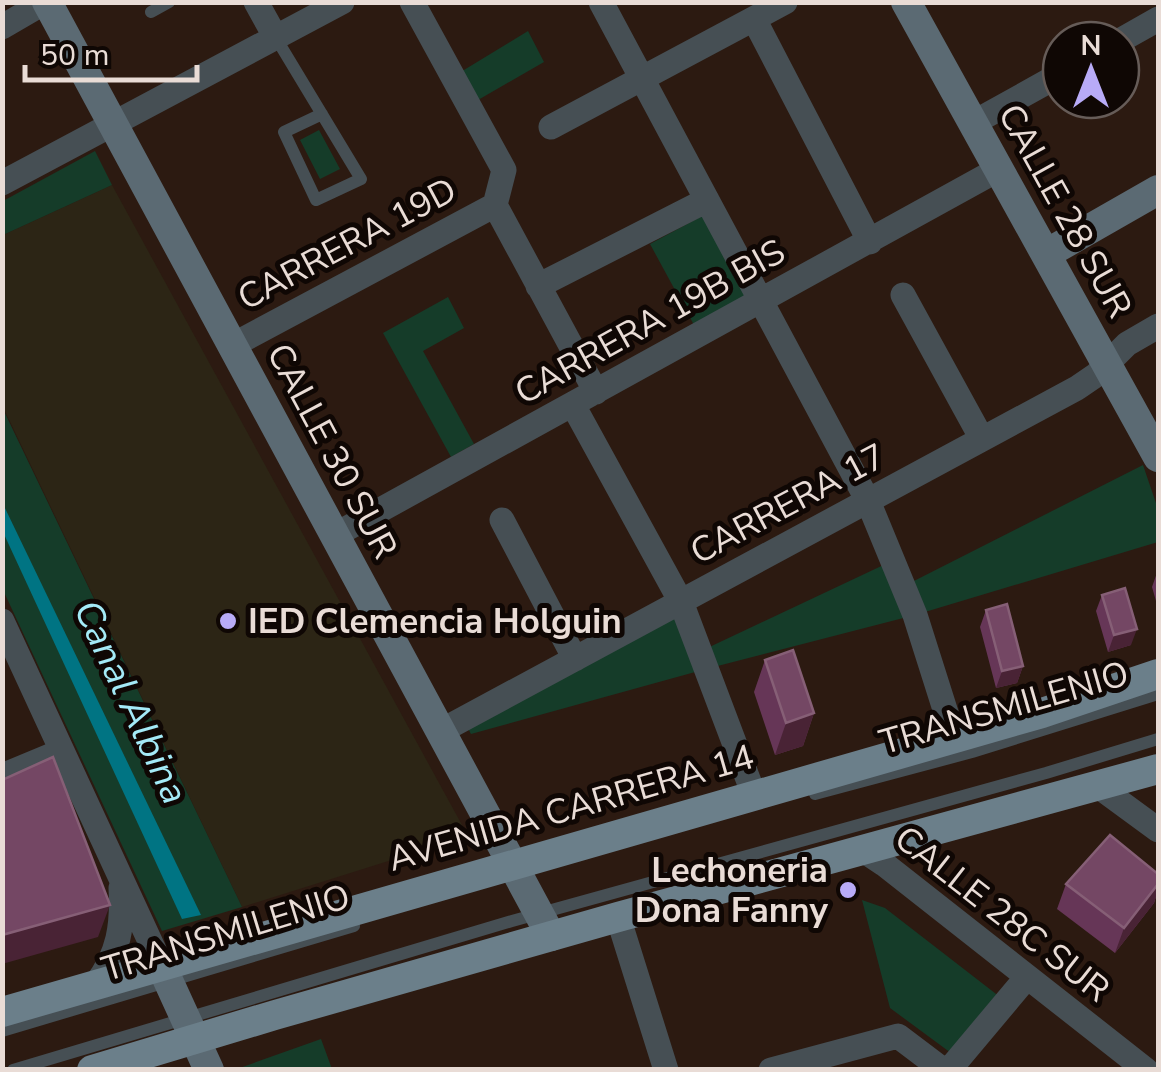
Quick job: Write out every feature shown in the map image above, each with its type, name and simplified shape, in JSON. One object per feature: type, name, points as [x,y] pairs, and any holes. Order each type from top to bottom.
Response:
[{"type":"main road","name":"CALLE 30 SUR","points":[[46,2],[545,925]]},
{"type":"main road","name":"CALLE 28 SUR","points":[[906,2],[1158,456]]},
{"type":"main road","points":[[1046,254],[1158,190]]},
{"type":"main road","name":"AVENIDA CARRERA 14","points":[[2,1012],[96,984],[165,973],[516,871],[754,795],[1042,713],[1158,674]]},
{"type":"main road","points":[[92,1070],[190,1028],[545,925],[618,917],[1158,769]]},
{"type":"main road","points":[[165,973],[209,1070]]},
{"type":"street","points":[[2,27],[46,2]]},
{"type":"street","points":[[256,2],[276,38]]},
{"type":"street","points":[[2,184],[342,2]]},
{"type":"street","points":[[412,2],[504,170],[495,205],[538,286],[584,398],[681,602],[754,795]]},
{"type":"street","points":[[601,2],[868,501],[915,615],[954,738]]},
{"type":"street","points":[[552,128],[785,2]]},
{"type":"street","points":[[754,19],[870,242]]},
{"type":"street","points":[[973,123],[1041,85]]},
{"type":"street","name":"CARRERA 19B BIS","points":[[335,535],[998,170]]},
{"type":"street","points":[[538,286],[707,200]]},
{"type":"street","name":"CARRERA 19D","points":[[232,345],[495,205]]},
{"type":"street","points":[[903,296],[982,439]]},
{"type":"street","name":"CARRERA 17","points":[[441,732],[1086,382],[1127,344],[1158,326]]},
{"type":"street","points":[[502,520],[575,659]]},
{"type":"street","points":[[3,622],[165,973]]},
{"type":"street","points":[[2,776],[62,751]]},
{"type":"street","points":[[1098,786],[1158,830]]},
{"type":"street","name":"CALLE 28C SUR","points":[[863,850],[1146,1070]]},
{"type":"street","points":[[96,984],[107,970],[119,939],[120,878]]},
{"type":"street","points":[[618,917],[666,1070]]},
{"type":"street","points":[[771,1070],[898,1036],[946,1070],[1027,977]]},
{"type":"lane","points":[[151,12],[169,2]]},
{"type":"lane","points":[[276,38],[361,178],[316,200],[284,132],[322,114]]},
{"type":"lane","name":"TRANSMILENIO","points":[[792,800],[972,752],[1158,694]]},
{"type":"lane","name":"TRANSMILENIO","points":[[545,925],[1158,739]]},
{"type":"lane","points":[[475,891],[516,871],[684,831]]},
{"type":"lane","name":"TRANSMILENIO","points":[[2,1032],[165,973],[368,922]]},
{"type":"lane","name":"TRANSMILENIO","points":[[13,1070],[190,1028]]},
{"type":"shaded area","name":"IED Clemencia Holguin","points":[[112,185],[468,836],[242,907],[3,407],[3,235]]},
{"type":"green space","points":[[528,31],[544,62],[478,100],[459,73]]},
{"type":"green space","points":[[319,130],[340,169],[320,179],[300,140]]},
{"type":"green space","points":[[95,151],[112,185],[3,235],[3,201]]},
{"type":"green space","points":[[704,215],[748,296],[694,325],[650,244]]},
{"type":"green space","points":[[448,297],[464,328],[423,351],[474,444],[451,457],[383,333]]},
{"type":"green space","points":[[2,407],[242,907],[162,931],[3,590]]},
{"type":"green space","points":[[1143,465],[1158,509],[1158,542],[915,615],[471,734],[467,727],[685,610],[701,651],[892,561],[904,586]]},
{"type":"green space","points":[[862,900],[885,908],[1000,997],[951,1053],[890,1008]]},
{"type":"green space","points":[[321,1039],[332,1069],[234,1070]]},
{"type":"water","points":[[3,504],[201,915],[182,919],[3,532]]},
{"type":"building","points":[[1125,588],[1137,629],[1114,635],[1102,595]]},
{"type":"building","points":[[1007,604],[1023,666],[1002,671],[986,610]]},
{"type":"building","points":[[793,650],[814,713],[786,723],[765,660]]},
{"type":"building","points":[[53,757],[110,905],[2,935],[2,780]]},
{"type":"building","points":[[1110,835],[1158,874],[1158,884],[1124,928],[1066,884]]},
{"type":"place","name":"IED Clemencia Holguin","points":[[228,621]]},
{"type":"place","name":"Lechoneria Dona Fanny","points":[[848,890]]},
{"type":"water label","name":"Canal Albina","points":[[131,702]]}]
